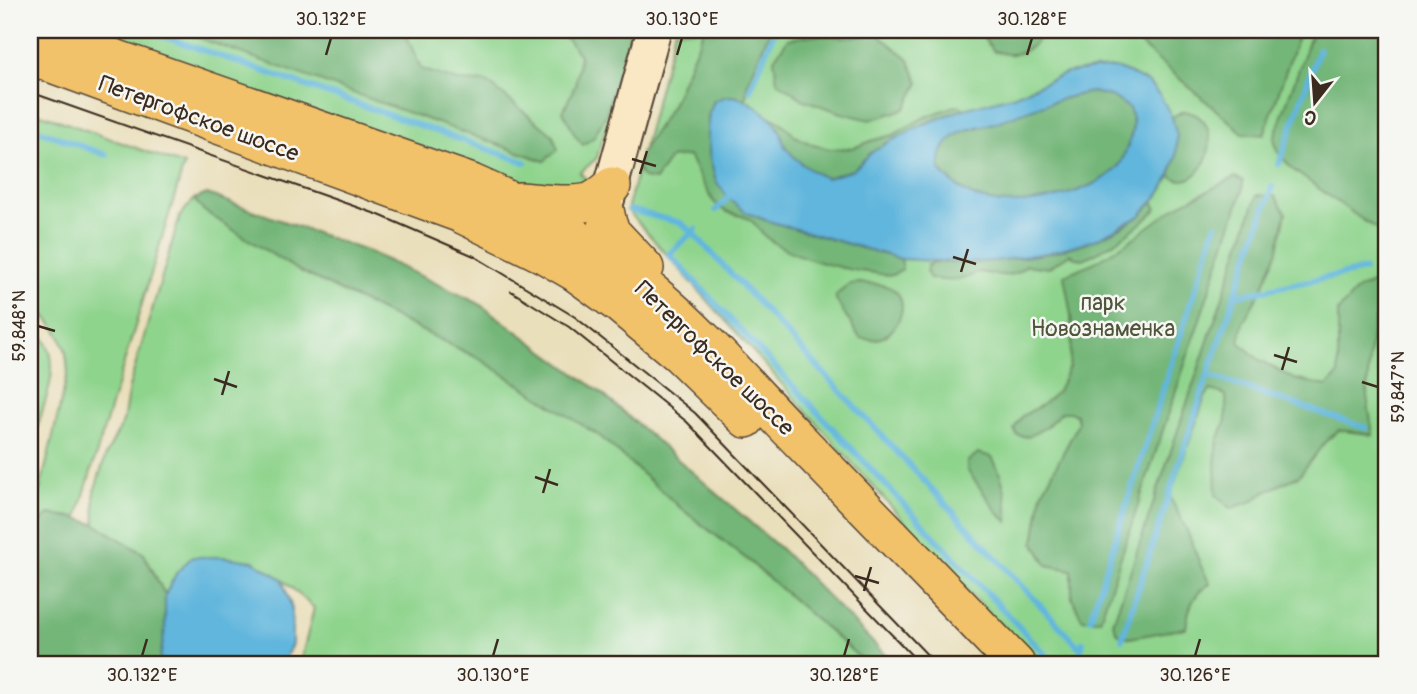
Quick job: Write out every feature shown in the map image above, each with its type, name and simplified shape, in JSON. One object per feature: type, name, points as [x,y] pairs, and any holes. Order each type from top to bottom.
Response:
[{"type":"main road","name":"Петергофское шоссе","points":[[34,30],[472,183],[551,221],[599,224],[654,294],[710,347],[1016,664]]},
{"type":"main road","name":"Петергофское шоссе","points":[[30,57],[461,214],[576,273],[620,304],[679,354],[752,424],[988,664]]},
{"type":"main road","points":[[513,201],[576,204],[601,195],[599,264],[620,304]]},
{"type":"main road","points":[[527,246],[573,247],[599,224]]},
{"type":"street","points":[[599,224],[654,30]]},
{"type":"green space","points":[[67,30],[633,30],[597,158],[580,173],[589,182],[565,195]]},
{"type":"green space","points":[[176,30],[404,30],[421,69],[458,81],[487,82],[553,135],[558,150],[544,161]]},
{"type":"green space","points":[[540,30],[632,30],[605,116],[594,137],[583,145],[563,111],[575,86],[580,55],[567,39]]},
{"type":"green space","name":"парк Новознаменка","points":[[675,30],[1387,30],[1387,664],[1039,664],[943,565],[627,210]]},
{"type":"green space","points":[[704,30],[770,30],[747,85],[746,99],[729,96],[714,101],[709,113],[707,132],[716,181],[745,212],[901,259],[902,270],[888,275],[849,269],[804,257],[778,245],[749,219],[728,212],[715,203],[689,156],[670,158],[655,180],[643,178],[638,168],[642,151],[672,105]]},
{"type":"green space","points":[[984,30],[1042,30],[1031,46],[1022,52],[1010,54],[994,51],[984,39]]},
{"type":"green space","points":[[1123,30],[1300,30],[1264,135],[1243,133]]},
{"type":"green space","points":[[1313,30],[1387,30],[1387,235],[1292,169],[1277,151],[1274,138]]},
{"type":"green space","points":[[813,35],[878,35],[908,58],[919,83],[905,109],[870,120],[804,100],[777,81],[774,59],[788,39]]},
{"type":"green space","points":[[1092,92],[1113,97],[1130,108],[1133,124],[1119,166],[1089,186],[1056,198],[1004,203],[981,199],[968,193],[940,170],[944,147],[958,134],[1055,101]]},
{"type":"green space","points":[[955,106],[964,109],[922,125],[883,145],[853,170],[826,178],[805,168],[793,157],[783,145],[779,129],[768,116],[782,123],[795,136],[813,145],[830,149],[853,148],[893,135],[923,118]]},
{"type":"green space","points":[[30,110],[184,165],[77,518],[49,514],[30,533],[68,372],[66,352],[60,336],[47,318],[30,305]]},
{"type":"green space","points":[[1183,111],[1198,117],[1207,127],[1210,141],[1202,168],[1193,177],[1182,180],[1170,175],[1176,146],[1172,117]]},
{"type":"green space","points":[[1235,177],[1243,181],[1242,192],[1100,620],[1082,619],[1072,598],[1072,570],[1047,565],[1034,542],[1042,493],[1075,430],[1078,422],[1076,415],[1062,412],[1046,427],[1028,437],[1017,435],[1014,429],[1022,416],[1042,405],[1058,391],[1069,367],[1071,315],[1064,275],[1095,262],[1177,206]]},
{"type":"green space","points":[[207,194],[369,252],[478,303],[599,391],[782,550],[894,664],[867,664],[748,560],[683,510],[601,437],[480,359],[296,269],[203,210],[194,199]]},
{"type":"green space","points":[[1257,195],[1275,196],[1286,213],[1277,253],[1262,289],[1243,322],[1239,342],[1258,359],[1294,379],[1327,386],[1338,375],[1338,311],[1358,289],[1375,282],[1385,298],[1374,323],[1369,358],[1367,396],[1373,435],[1339,430],[1325,442],[1299,476],[1250,502],[1231,508],[1216,495],[1215,463],[1218,440],[1226,420],[1226,395],[1211,390],[1205,397],[1170,497],[1210,584],[1199,592],[1192,602],[1186,628],[1130,638],[1117,633],[1113,623]]},
{"type":"green space","points":[[194,199],[203,210],[296,269],[480,359],[601,437],[683,510],[748,560],[867,664],[300,664],[314,608],[282,579],[253,561],[177,572],[165,595],[144,554],[95,524],[94,492],[106,455],[123,422],[129,387],[180,216]]},
{"type":"green space","points":[[1153,201],[1157,209],[1140,224],[1083,259],[1070,254],[1048,268],[1026,265],[1009,275],[978,272],[955,280],[930,278],[926,271],[928,265],[934,262],[1013,259],[1067,248],[1116,230],[1140,215]]},
{"type":"green space","points":[[850,284],[883,285],[898,293],[902,308],[900,316],[885,336],[875,339],[860,338],[836,300],[836,295]]},
{"type":"green space","points":[[30,322],[46,342],[52,373],[30,451]]},
{"type":"green space","points":[[978,453],[992,457],[996,465],[1004,489],[1008,522],[999,514],[967,470],[967,462]]},
{"type":"green space","points":[[49,514],[95,524],[144,554],[165,595],[165,629],[159,664],[30,664],[30,533]]},
{"type":"water","points":[[1115,68],[1149,83],[1172,117],[1177,136],[1176,157],[1162,191],[1140,216],[1097,239],[1048,253],[996,261],[966,263],[901,259],[745,212],[728,198],[716,181],[707,132],[709,113],[714,101],[724,97],[743,99],[764,112],[779,129],[791,154],[826,178],[853,170],[883,145],[922,125],[964,109],[1015,95],[1067,73]],"holes":[[[1092,92],[1113,97],[1129,108],[1133,122],[1131,134],[1119,166],[1090,186],[1038,201],[1004,203],[981,199],[968,193],[940,170],[944,147],[958,134],[1079,94]]]},
{"type":"water","points":[[192,557],[253,561],[282,579],[292,609],[292,644],[283,664],[159,664],[165,629],[165,595],[177,572]]},
{"type":"waterway","points":[[145,30],[525,162]]},
{"type":"waterway","points":[[750,90],[775,30]]},
{"type":"waterway","points":[[1279,164],[1319,49]]},
{"type":"waterway","points":[[30,127],[106,155]]},
{"type":"waterway","points":[[1208,375],[1272,187]]},
{"type":"waterway","points":[[716,210],[728,198]]},
{"type":"waterway","points":[[630,210],[681,223],[692,232],[1081,649],[1083,642]]},
{"type":"waterway","points":[[1090,619],[1216,224]]},
{"type":"waterway","points":[[696,229],[669,254],[1054,664]]},
{"type":"waterway","points":[[1234,296],[1364,270]]},
{"type":"waterway","points":[[1122,639],[1208,375],[1366,428]]},
{"type":"tram line","points":[[30,92],[379,215],[474,256],[575,317],[695,413],[936,664]]},
{"type":"tram line","points":[[511,291],[569,327],[687,422],[920,664]]}]
